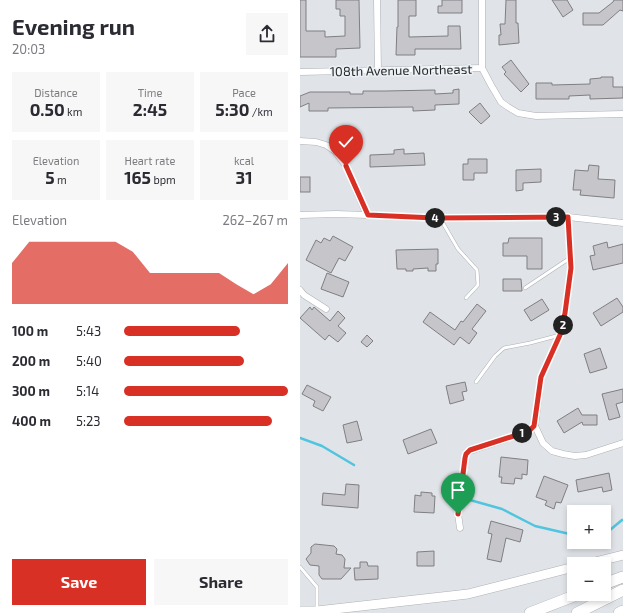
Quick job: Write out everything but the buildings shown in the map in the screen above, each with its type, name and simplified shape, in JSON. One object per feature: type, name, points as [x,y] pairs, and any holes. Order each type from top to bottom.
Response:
[{"type":"highway","points":[[611,582],[623,578]]},
{"type":"highway","points":[[577,613],[623,590]]},
{"type":"highway","points":[[530,613],[567,599]]},
{"type":"highway","points":[[619,613],[623,611]]},
{"type":"main road","points":[[611,558],[623,555]]},
{"type":"main road","points":[[300,611],[317,611],[468,594],[567,569]]},
{"type":"street","points":[[378,0],[378,71]]},
{"type":"street","points":[[482,0],[482,68]]},
{"type":"street","name":"108th Avenue Northeast","points":[[300,72],[482,68],[502,102],[518,113],[536,116],[623,114]]},
{"type":"street","points":[[300,141],[316,142],[326,145],[335,151],[346,166],[368,215]]},
{"type":"street","points":[[300,215],[336,214],[440,218],[568,217],[623,223]]},
{"type":"street","points":[[568,217],[571,268],[566,306],[560,335],[541,377],[534,426],[543,443],[552,451],[569,455],[586,455],[623,443]]},
{"type":"street","points":[[300,290],[304,295],[326,309]]},
{"type":"street","points":[[460,528],[458,514],[466,454],[470,450],[529,431],[534,426]]},
{"type":"lane","points":[[440,218],[458,249],[477,270],[478,285],[466,298]]},
{"type":"lane","points":[[525,288],[571,258]]},
{"type":"lane","points":[[476,382],[495,356],[504,348],[560,335]]},
{"type":"lane","points":[[300,567],[317,587],[317,611]]},
{"type":"waterway","points":[[300,438],[322,446],[354,465]]},
{"type":"waterway","points":[[470,500],[502,509],[535,526],[567,533]]},
{"type":"waterway","points":[[611,529],[623,520]]},
{"type":"route","points":[[346,166],[368,215],[435,218],[568,217],[571,268],[565,313],[560,335],[541,377],[534,426],[529,431],[470,450],[466,454],[458,514]]}]
